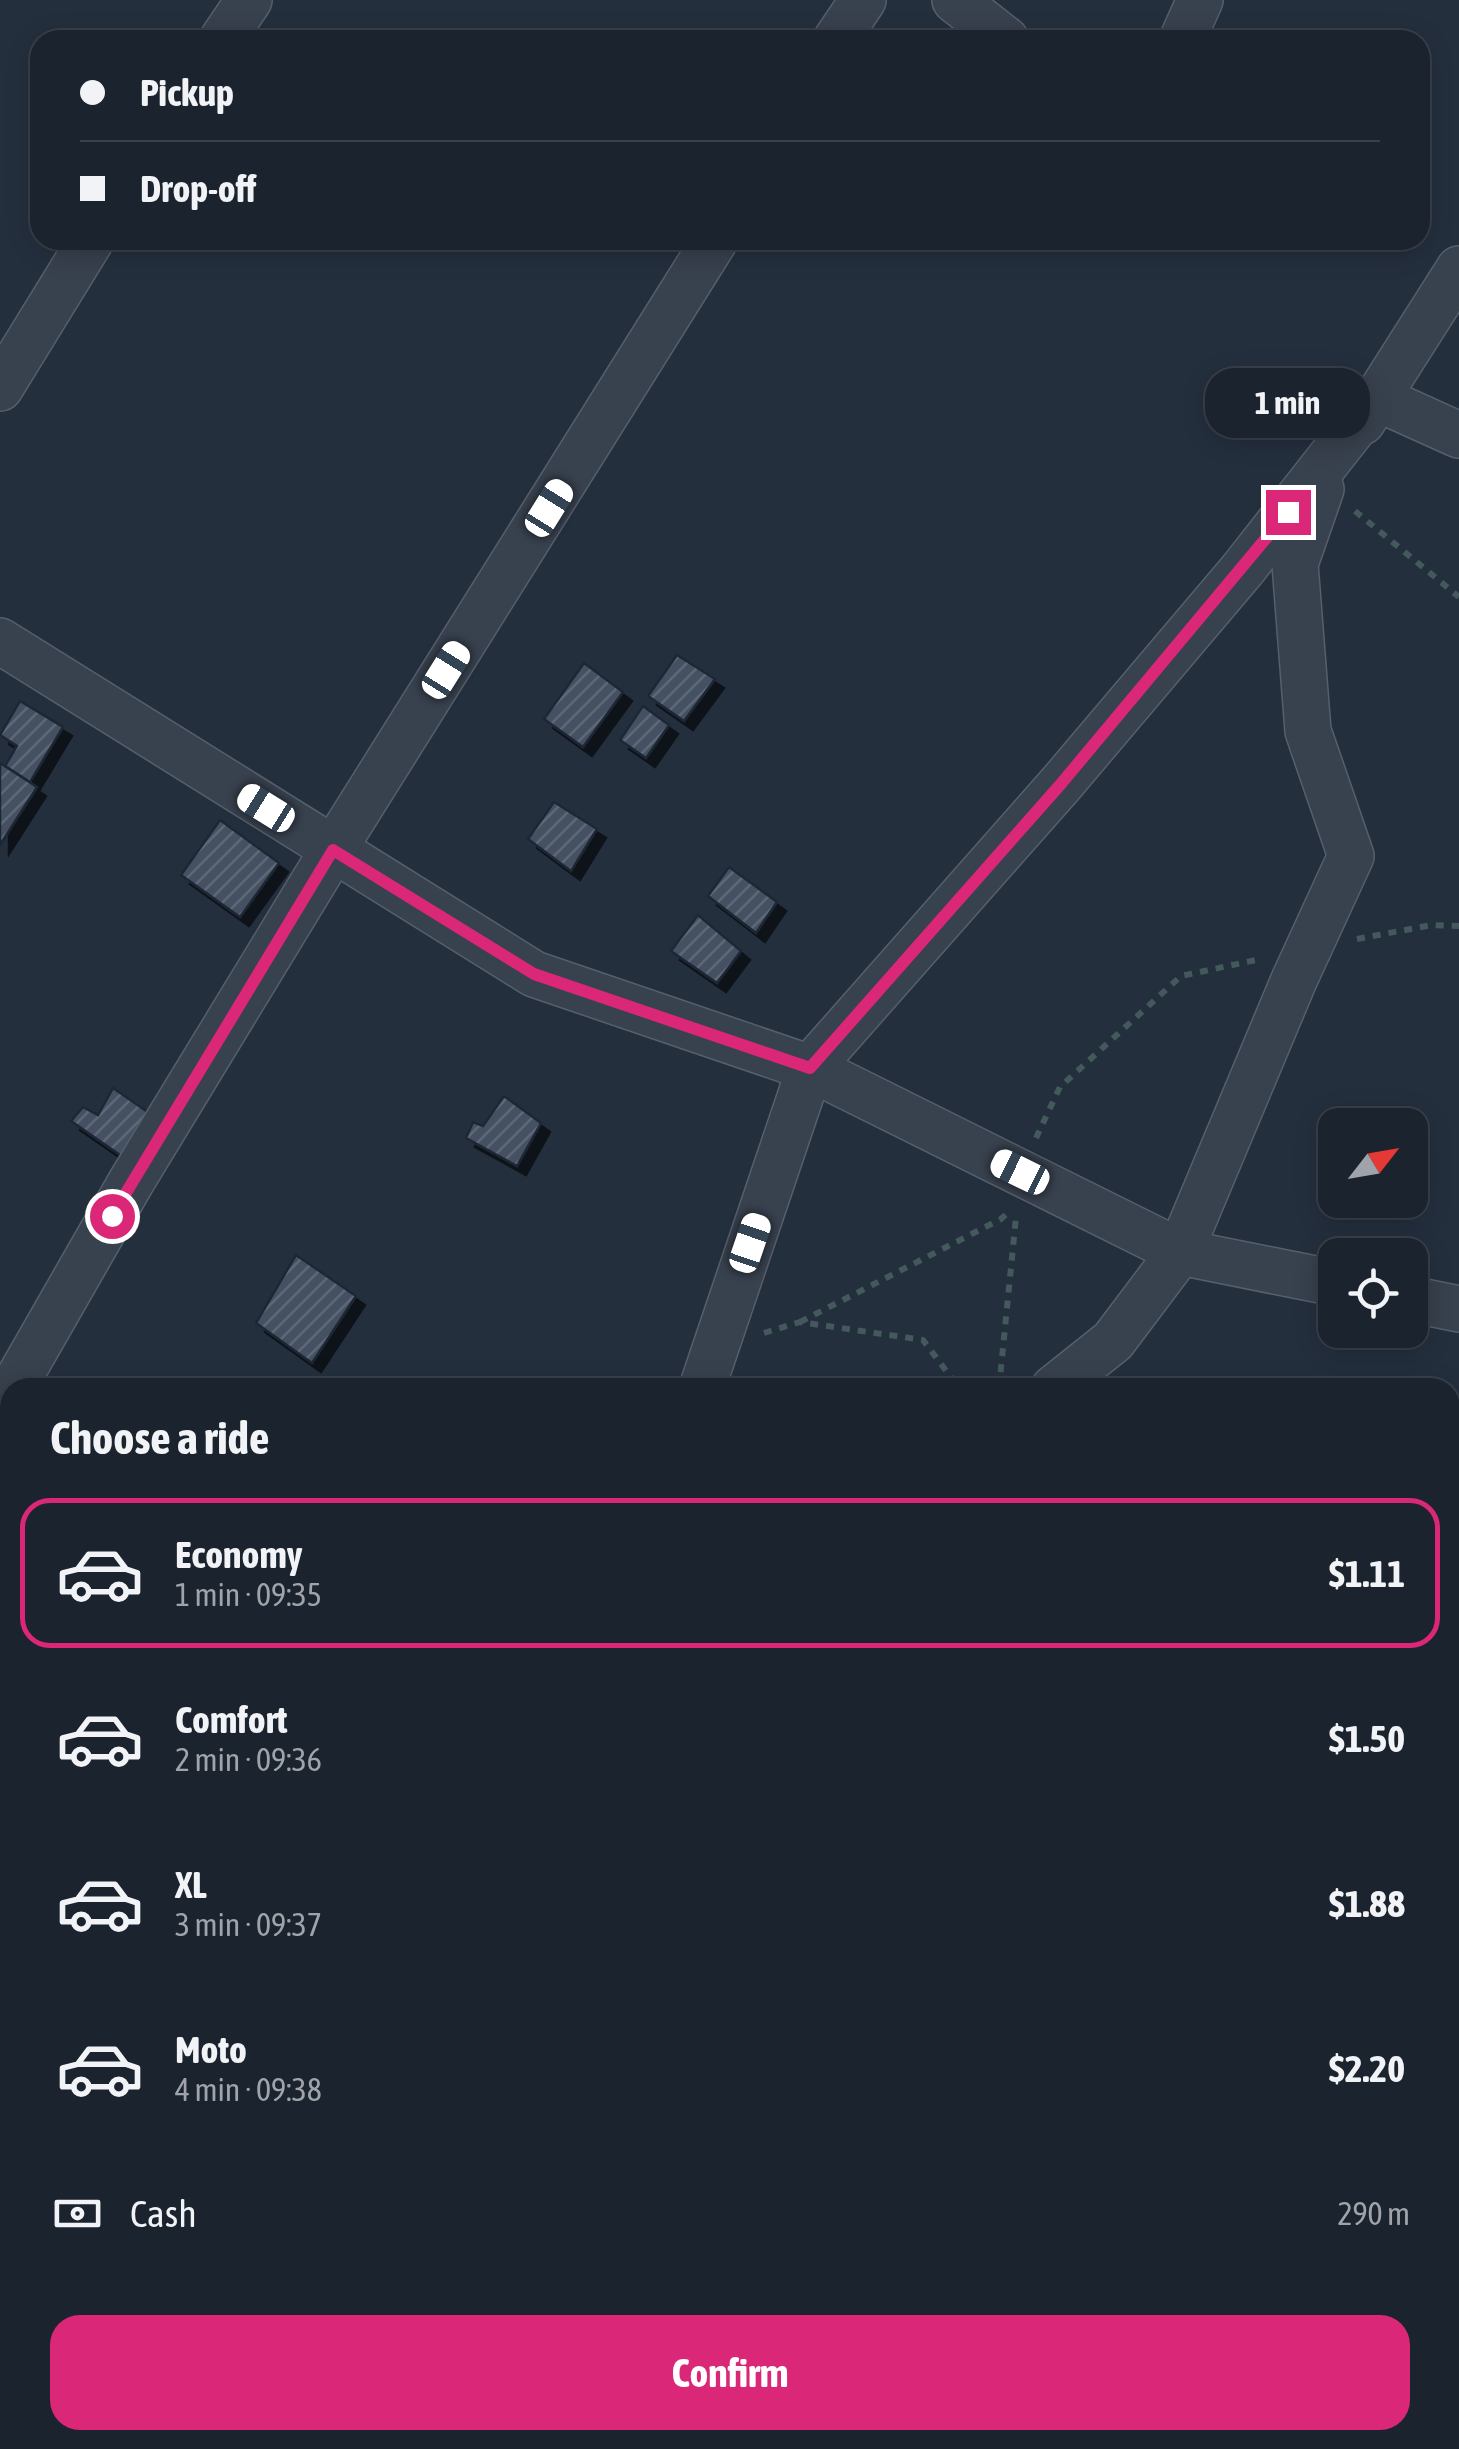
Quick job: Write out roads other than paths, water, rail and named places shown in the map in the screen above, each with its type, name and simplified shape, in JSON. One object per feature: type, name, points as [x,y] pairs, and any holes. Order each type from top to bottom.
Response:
[{"type":"street","points":[[229,30],[249,0]]},
{"type":"street","points":[[843,30],[863,0]]},
{"type":"street","points":[[956,0],[994,30]]},
{"type":"street","points":[[1186,30],[1200,0]]},
{"type":"street","points":[[0,388],[85,250]]},
{"type":"street","points":[[18,1378],[131,1182],[333,850],[709,250]]},
{"type":"street","points":[[1067,1378],[1112,1342],[1180,1252],[1351,856],[1308,731],[1295,564],[1322,487],[1459,269]]},
{"type":"street","points":[[1377,398],[1459,436]]},
{"type":"street","points":[[708,1367],[810,1068],[1060,785],[1243,568],[1377,398]]},
{"type":"street","points":[[0,642],[534,974],[810,1068],[1180,1252],[1318,1280]]},
{"type":"street","points":[[1428,1303],[1459,1309]]}]
